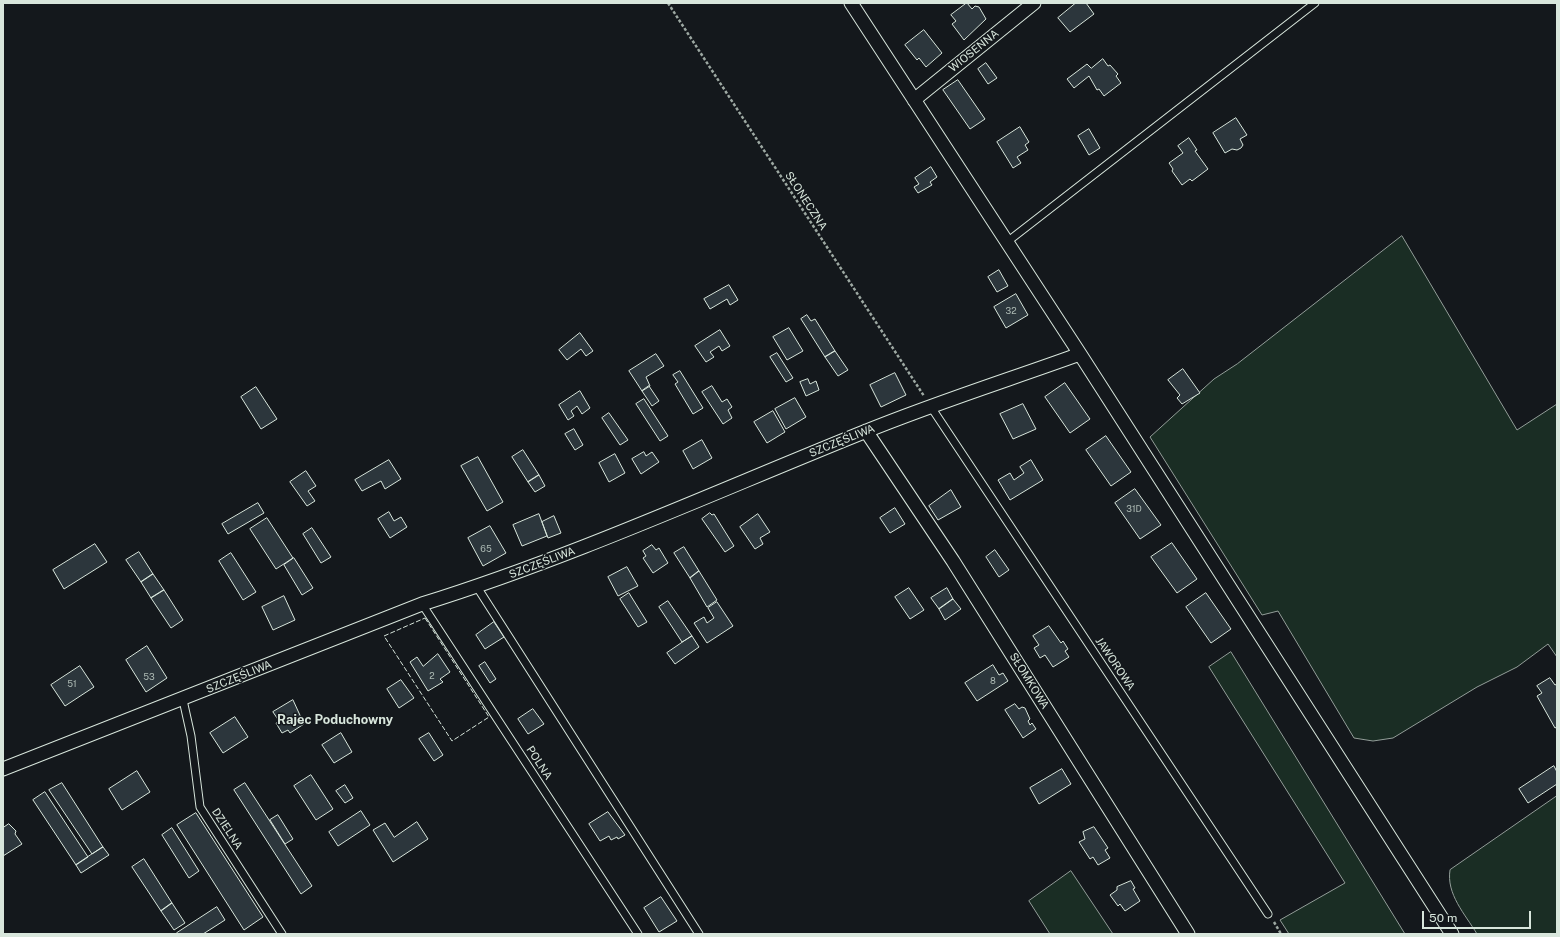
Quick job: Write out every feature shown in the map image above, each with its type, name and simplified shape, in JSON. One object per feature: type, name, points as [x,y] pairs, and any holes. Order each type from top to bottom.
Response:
[{"type":"street","points":[[851,3],[1080,354],[1452,934]]},
{"type":"street","name":"WIOSENNA","points":[[914,100],[1034,3]]},
{"type":"street","name":"SZCZĘŚLIWA","points":[[3,770],[183,700],[422,604],[477,587],[561,556],[866,431],[1080,354]]},
{"type":"street","name":"SŁOMKOWA","points":[[866,431],[953,561],[1188,934]]},
{"type":"lane","points":[[1007,242],[1315,3]]},
{"type":"lane","name":"JAWOROWA","points":[[931,407],[1268,914]]},
{"type":"lane","points":[[477,587],[699,934]]},
{"type":"lane","name":"POLNA","points":[[422,604],[638,934]]},
{"type":"lane","name":"DZIELNA","points":[[183,700],[191,736],[200,807],[282,934]]},
{"type":"path","name":"SŁONECZNA","points":[[668,3],[931,407]]},
{"type":"path","points":[[1268,914],[1281,934]]},
{"type":"green space","points":[[1402,236],[1517,430],[1557,404],[1557,657],[1548,644],[1517,667],[1477,687],[1393,738],[1373,741],[1354,738],[1278,611],[1262,615],[1150,437],[1214,379],[1237,364]]},
{"type":"green space","points":[[1231,652],[1405,934],[1289,934],[1280,920],[1345,883],[1209,667]]},
{"type":"green space","points":[[1557,796],[1557,934],[1477,934],[1454,896],[1451,887],[1450,870]]},
{"type":"green space","points":[[1071,871],[1113,934],[1050,934],[1029,901]]},
{"type":"building","points":[[967,3],[972,9],[975,6],[979,7],[986,19],[964,40],[952,24],[956,21],[951,15]]},
{"type":"building","points":[[1076,3],[1086,3],[1094,14],[1070,32],[1058,18]]},
{"type":"building","points":[[924,30],[942,53],[926,67],[919,58],[917,60],[905,45]]},
{"type":"building","points":[[1103,59],[1108,66],[1110,65],[1118,74],[1116,76],[1121,83],[1104,96],[1099,89],[1097,90],[1089,76],[1074,88],[1067,79],[1087,64],[1091,68]]},
{"type":"building","points":[[986,63],[997,78],[988,84],[978,69]]},
{"type":"building","points":[[958,80],[985,119],[970,129],[943,90]]},
{"type":"building","points":[[1236,118],[1247,135],[1240,139],[1243,145],[1241,148],[1237,150],[1232,149],[1225,153],[1213,133]]},
{"type":"building","points":[[1020,127],[1029,142],[1025,145],[1028,150],[1017,157],[1021,163],[1013,168],[997,142]]},
{"type":"building","points":[[1089,129],[1100,148],[1089,155],[1078,136]]},
{"type":"building","points":[[1189,138],[1197,150],[1195,151],[1208,169],[1192,181],[1190,179],[1182,185],[1172,171],[1173,169],[1169,163],[1183,153],[1178,146]]},
{"type":"building","points":[[931,167],[937,177],[930,182],[932,185],[918,193],[914,187],[919,184],[915,178]]},
{"type":"building","points":[[999,270],[1008,286],[997,292],[988,277]]},
{"type":"building","points":[[729,285],[738,300],[730,305],[727,299],[710,309],[704,299]]},
{"type":"building","points":[[1016,294],[1028,315],[1006,328],[994,307]]},
{"type":"building","points":[[807,315],[811,321],[815,319],[835,351],[825,357],[801,319]]},
{"type":"building","points":[[789,328],[803,351],[787,360],[773,337]]},
{"type":"building","points":[[720,330],[730,346],[722,351],[719,346],[710,352],[714,357],[706,362],[695,346]]},
{"type":"building","points":[[580,333],[593,351],[586,356],[581,349],[567,360],[559,350]]},
{"type":"building","points":[[835,351],[848,370],[838,376],[825,357]]},
{"type":"building","points":[[777,353],[793,378],[786,382],[770,357]]},
{"type":"building","points":[[656,354],[664,366],[646,377],[650,386],[642,391],[629,371]]},
{"type":"building","points":[[1183,369],[1200,393],[1182,404],[1177,398],[1180,395],[1168,380]]},
{"type":"building","points":[[680,371],[703,408],[693,414],[675,384],[678,382],[673,375]]},
{"type":"building","points":[[895,373],[906,395],[881,407],[870,385]]},
{"type":"building","points":[[808,379],[810,384],[816,381],[819,390],[806,396],[800,382]]},
{"type":"building","points":[[1065,383],[1090,419],[1070,433],[1045,397]]},
{"type":"building","points":[[649,386],[659,401],[652,406],[642,391]]},
{"type":"building","points":[[712,386],[722,402],[727,399],[732,407],[728,410],[732,418],[723,424],[702,392]]},
{"type":"building","points":[[256,387],[277,419],[261,429],[241,397]]},
{"type":"building","points":[[580,391],[590,408],[582,414],[577,406],[571,411],[574,416],[568,420],[559,405]]},
{"type":"building","points":[[795,398],[806,417],[786,429],[775,409]]},
{"type":"building","points":[[644,399],[668,436],[660,441],[636,404]]},
{"type":"building","points":[[1023,404],[1036,429],[1013,439],[1000,414]]},
{"type":"building","points":[[773,411],[785,432],[767,443],[754,422]]},
{"type":"building","points":[[609,413],[628,440],[620,445],[602,418]]},
{"type":"building","points":[[574,429],[583,445],[575,450],[565,434]]},
{"type":"building","points":[[1106,436],[1131,472],[1111,486],[1086,450]]},
{"type":"building","points":[[702,440],[712,458],[693,469],[683,451]]},
{"type":"building","points":[[523,450],[539,475],[528,482],[512,457]]},
{"type":"building","points":[[644,452],[646,456],[652,452],[659,462],[641,474],[632,459]]},
{"type":"building","points":[[615,454],[625,473],[609,482],[599,463]]},
{"type":"building","points":[[478,457],[503,502],[487,511],[461,466]]},
{"type":"building","points":[[389,460],[401,479],[385,489],[381,481],[362,491],[355,480]]},
{"type":"building","points":[[1031,460],[1043,480],[1010,500],[998,480],[1010,473],[1014,480],[1024,473],[1020,467]]},
{"type":"building","points":[[306,471],[316,486],[308,491],[315,501],[307,506],[290,482]]},
{"type":"building","points":[[539,475],[545,486],[535,492],[528,482]]},
{"type":"building","points":[[1135,489],[1161,525],[1140,539],[1115,503]]},
{"type":"building","points":[[951,490],[961,507],[938,520],[929,506]]},
{"type":"building","points":[[258,503],[264,513],[228,534],[222,524]]},
{"type":"building","points":[[895,508],[905,524],[890,533],[880,518]]},
{"type":"building","points":[[389,512],[394,521],[401,517],[407,527],[390,538],[378,519]]},
{"type":"building","points":[[710,513],[712,515],[714,514],[734,546],[725,552],[702,519]]},
{"type":"building","points":[[539,514],[547,536],[522,546],[513,525]]},
{"type":"building","points":[[758,514],[770,532],[760,538],[763,544],[755,549],[740,527]]},
{"type":"building","points":[[554,516],[561,533],[548,538],[542,522]]},
{"type":"building","points":[[267,518],[293,558],[276,569],[250,529]]},
{"type":"building","points":[[490,526],[506,553],[483,566],[468,538]]},
{"type":"building","points":[[312,528],[331,557],[321,563],[303,534]]},
{"type":"building","points":[[1172,543],[1197,579],[1177,593],[1151,557]]},
{"type":"building","points":[[95,544],[107,562],[64,589],[53,570]]},
{"type":"building","points":[[652,545],[656,550],[659,548],[668,563],[653,573],[643,558],[646,556],[643,551]]},
{"type":"building","points":[[684,547],[699,571],[690,578],[674,553]]},
{"type":"building","points":[[995,550],[1009,570],[999,577],[986,557]]},
{"type":"building","points":[[139,552],[153,574],[141,582],[126,560]]},
{"type":"building","points":[[231,553],[256,592],[243,600],[219,561]]},
{"type":"building","points":[[294,558],[313,588],[302,595],[284,565]]},
{"type":"building","points":[[627,567],[638,586],[618,596],[608,577]]},
{"type":"building","points":[[699,571],[717,600],[707,607],[690,578]]},
{"type":"building","points":[[153,574],[164,590],[151,598],[141,582]]},
{"type":"building","points":[[909,588],[924,610],[910,619],[895,597]]},
{"type":"building","points":[[947,588],[953,599],[939,609],[931,598]]},
{"type":"building","points":[[164,590],[183,620],[171,628],[151,598]]},
{"type":"building","points":[[629,593],[647,622],[638,627],[620,599]]},
{"type":"building","points":[[1206,593],[1231,629],[1211,643],[1186,607]]},
{"type":"building","points":[[284,596],[295,620],[273,630],[262,607]]},
{"type":"building","points":[[953,599],[961,609],[945,620],[939,609]]},
{"type":"building","points":[[668,601],[692,636],[682,642],[659,607]]},
{"type":"building","points":[[717,602],[733,626],[707,643],[694,623],[704,617],[707,623],[714,618],[708,608]]},
{"type":"building","points":[[494,622],[504,637],[485,649],[476,635]]},
{"type":"building","points":[[1049,626],[1061,643],[1063,641],[1068,649],[1065,651],[1069,657],[1053,667],[1045,655],[1040,658],[1034,648],[1039,645],[1033,636]]},
{"type":"building","points":[[692,636],[699,647],[675,664],[667,653]]},
{"type":"building","points":[[147,646],[167,678],[146,692],[126,660]]},
{"type":"building","points":[[438,654],[450,672],[440,679],[443,682],[428,691],[410,662],[417,657],[423,666]]},
{"type":"building","points":[[485,662],[496,679],[490,683],[479,666]]},
{"type":"building","points":[[993,665],[999,675],[1003,673],[1008,681],[977,701],[965,683]]},
{"type":"building","points":[[80,666],[94,687],[65,706],[51,685]]},
{"type":"building","points":[[1550,678],[1555,685],[1557,684],[1557,727],[1555,728],[1537,696],[1542,693],[1537,686]]},
{"type":"building","points":[[401,680],[414,698],[399,708],[387,689]]},
{"type":"building","points":[[293,700],[304,724],[290,733],[288,730],[282,733],[276,723],[279,721],[273,712]]},
{"type":"building","points":[[1015,704],[1019,709],[1022,707],[1025,708],[1030,719],[1028,721],[1030,725],[1032,723],[1036,729],[1023,738],[1005,710]]},
{"type":"building","points":[[533,709],[544,724],[528,734],[518,719]]},
{"type":"building","points":[[235,717],[248,737],[223,753],[210,733]]},
{"type":"building","points":[[341,733],[352,752],[334,763],[322,745]]},
{"type":"building","points":[[429,733],[443,755],[434,761],[419,739]]},
{"type":"building","points":[[1554,766],[1557,772],[1557,784],[1528,803],[1519,789]]},
{"type":"building","points":[[1062,769],[1071,784],[1039,804],[1030,788]]},
{"type":"building","points":[[137,771],[150,792],[122,810],[109,789]]},
{"type":"building","points":[[311,775],[333,809],[316,820],[294,786]]},
{"type":"building","points":[[62,783],[103,847],[92,854],[49,790]]},
{"type":"building","points":[[245,783],[312,886],[301,894],[234,790]]},
{"type":"building","points":[[345,785],[353,798],[345,803],[336,791]]},
{"type":"building","points":[[45,792],[88,857],[76,865],[33,800]]},
{"type":"building","points":[[361,811],[370,825],[338,846],[329,832]]},
{"type":"building","points":[[608,812],[625,835],[618,839],[617,837],[611,840],[609,836],[600,841],[589,824]]},
{"type":"building","points":[[196,813],[263,917],[244,930],[177,825]]},
{"type":"building","points":[[278,815],[293,839],[285,844],[270,820]]},
{"type":"building","points":[[417,822],[428,839],[393,862],[373,830],[385,823],[394,837]]},
{"type":"building","points":[[9,824],[16,831],[15,834],[22,844],[3,856],[3,828]]},
{"type":"building","points":[[1094,827],[1108,848],[1105,850],[1110,858],[1098,865],[1093,857],[1090,859],[1079,842],[1085,839],[1083,832]]},
{"type":"building","points":[[172,828],[199,871],[189,878],[162,835]]},
{"type":"building","points":[[103,847],[109,855],[81,873],[76,865]]},
{"type":"building","points":[[144,859],[172,903],[161,911],[132,867]]},
{"type":"building","points":[[1131,881],[1135,888],[1133,889],[1140,901],[1125,911],[1120,904],[1118,906],[1110,895],[1117,890],[1117,887]]},
{"type":"building","points":[[661,897],[677,921],[659,932],[644,908]]},
{"type":"building","points":[[172,903],[185,923],[174,930],[161,911]]},
{"type":"building","points":[[217,907],[225,920],[203,934],[177,933]]},
{"type":"fence","points":[[425,618],[489,717],[452,741],[384,636],[425,618]]},
{"type":"district","name":"Rajec Poduchowny","points":[[335,720]]}]
